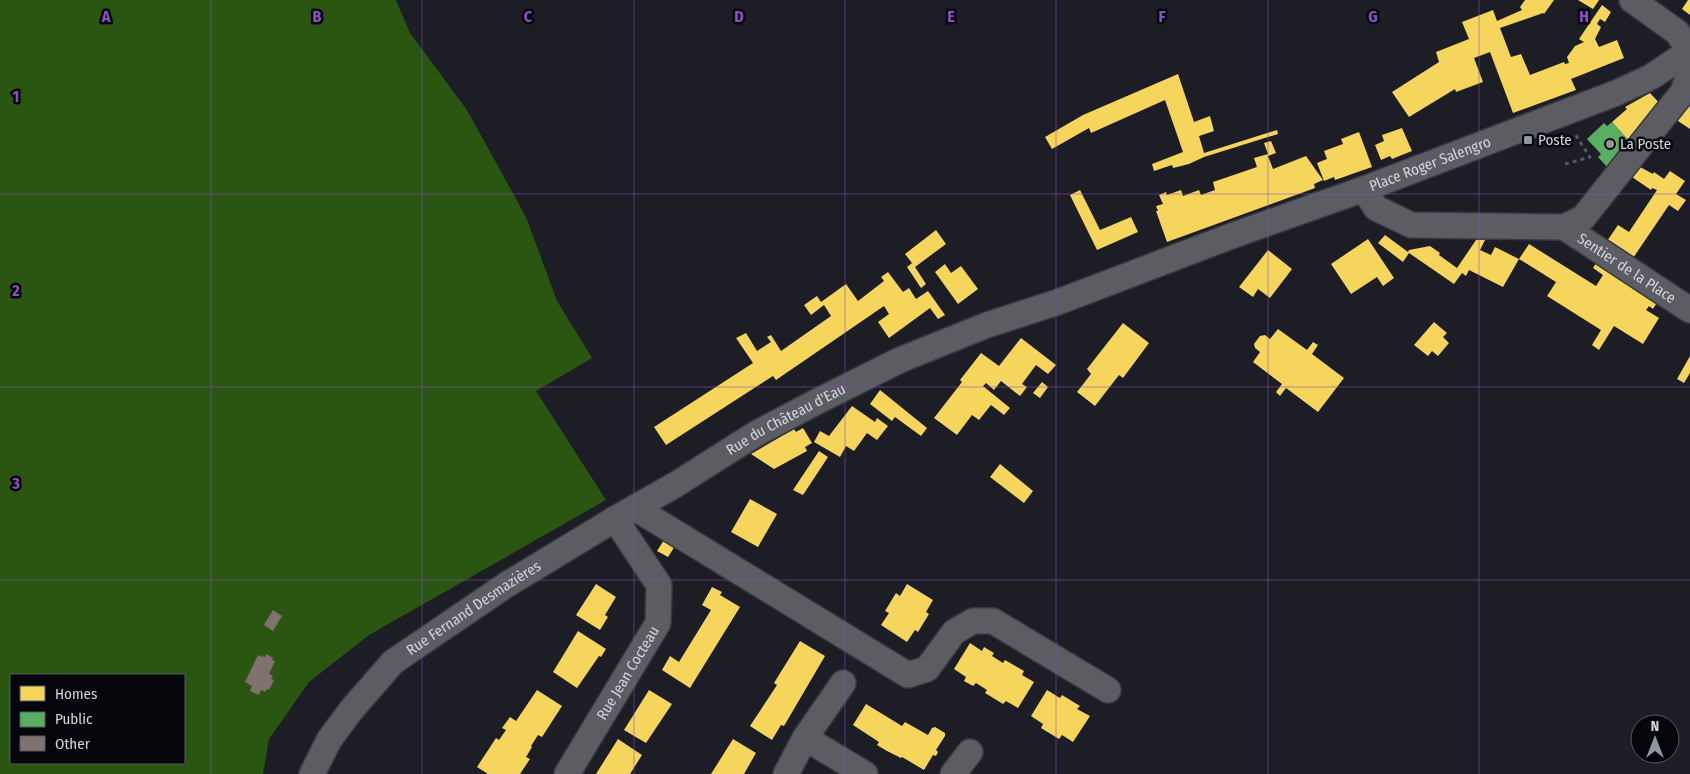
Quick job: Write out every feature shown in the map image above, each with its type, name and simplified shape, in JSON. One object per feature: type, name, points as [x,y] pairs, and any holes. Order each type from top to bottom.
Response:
[{"type":"street","points":[[1564,227],[1583,218],[1683,92],[1688,77],[1690,51],[1677,32],[1632,0]]},
{"type":"street","name":"Place Roger Salengro","points":[[1564,227],[1411,225],[1376,208],[1364,189],[1616,92],[1651,77],[1690,51]]},
{"type":"street","name":"Rue du Château d'Eau","points":[[675,485],[756,433],[900,360],[987,325],[1058,302],[1234,235],[1364,189]]},
{"type":"street","name":"Sentier de la Place","points":[[1564,227],[1690,310]]},
{"type":"street","name":"Rue Fernand Desmazières","points":[[312,774],[335,732],[393,662],[506,585],[675,485]]},
{"type":"street","points":[[625,513],[908,675],[926,669],[954,632],[973,621],[993,621],[1108,690]]},
{"type":"street","name":"Rue Jean Cocteau","points":[[567,774],[658,623],[659,585],[625,513]]},
{"type":"street","points":[[786,774],[805,738],[843,683]]},
{"type":"street","points":[[805,738],[864,774]]},
{"type":"street","points":[[954,774],[970,752]]},
{"type":"path","points":[[1561,112],[1590,157],[1565,164]]},
{"type":"green space","points":[[0,0],[396,0],[410,33],[467,110],[526,217],[557,301],[592,358],[536,391],[606,500],[369,635],[309,682],[269,739],[263,774],[0,774]]},
{"type":"building: Homes","points":[[1525,0],[1554,0],[1544,14],[1500,28],[1511,57],[1521,54],[1530,75],[1564,62],[1565,64],[1569,63],[1567,57],[1575,46],[1584,42],[1579,39],[1602,5],[1611,12],[1605,22],[1600,19],[1597,24],[1601,27],[1595,39],[1599,47],[1617,40],[1624,58],[1571,79],[1576,90],[1513,113],[1490,52],[1474,58],[1483,82],[1456,92],[1455,89],[1409,117],[1392,92],[1439,62],[1436,52],[1469,39],[1462,22],[1493,10],[1497,21],[1522,10],[1520,7]]},
{"type":"building: Homes","points":[[1578,0],[1599,0],[1593,9]]},
{"type":"building: Homes","points":[[1690,0],[1690,15],[1682,9]]},
{"type":"building: Homes","points":[[1178,74],[1194,122],[1210,116],[1214,131],[1199,136],[1204,153],[1277,130],[1278,134],[1204,157],[1189,164],[1173,168],[1172,165],[1154,171],[1152,164],[1183,152],[1165,100],[1091,133],[1089,128],[1052,149],[1045,137],[1083,115]]},
{"type":"building: Homes","points":[[1650,93],[1663,107],[1630,142],[1612,122],[1627,109],[1625,107]]},
{"type":"building: Homes","points":[[1690,99],[1690,129],[1675,119]]},
{"type":"building: Homes","points":[[1402,128],[1412,151],[1392,159],[1390,156],[1381,160],[1375,145],[1384,141],[1382,135]]},
{"type":"building: Homes","points":[[1359,132],[1372,167],[1335,180],[1334,177],[1324,181],[1317,163],[1327,159],[1324,151],[1343,144],[1341,139]]},
{"type":"building: Homes","points":[[1271,141],[1276,153],[1268,156],[1273,169],[1306,156],[1323,180],[1314,184],[1315,188],[1167,242],[1156,211],[1158,211],[1156,206],[1163,204],[1159,195],[1166,192],[1167,195],[1181,190],[1183,196],[1199,190],[1201,195],[1215,190],[1213,182],[1257,167],[1254,158],[1268,154],[1264,143]]},
{"type":"building: Homes","points":[[1640,167],[1653,174],[1654,172],[1664,179],[1670,171],[1685,181],[1676,194],[1686,200],[1678,211],[1669,205],[1629,264],[1603,247],[1618,225],[1629,232],[1657,190],[1652,188],[1651,190],[1632,177]]},
{"type":"building: Homes","points":[[1080,190],[1100,230],[1131,217],[1138,232],[1097,250],[1070,195]]},
{"type":"building: Homes","points":[[936,230],[946,244],[915,267],[926,284],[921,288],[907,267],[912,263],[905,254]]},
{"type":"building: Homes","points":[[1385,235],[1408,252],[1409,250],[1430,246],[1457,268],[1476,240],[1486,238],[1480,250],[1491,255],[1495,247],[1519,259],[1503,287],[1469,270],[1466,276],[1462,273],[1454,284],[1409,253],[1403,262],[1378,243]]},
{"type":"building: Homes","points":[[1368,239],[1394,278],[1383,286],[1377,277],[1351,294],[1331,264]]},
{"type":"building: Homes","points":[[1529,244],[1596,286],[1603,275],[1593,268],[1600,257],[1661,296],[1653,309],[1649,306],[1646,310],[1659,318],[1643,344],[1614,326],[1599,350],[1592,345],[1601,330],[1547,296],[1556,282],[1519,259]]},
{"type":"building: Homes","points":[[1268,250],[1292,269],[1270,298],[1258,289],[1253,297],[1239,287]]},
{"type":"building: Homes","points":[[945,264],[951,273],[961,266],[978,289],[958,304],[935,272]]},
{"type":"building: Homes","points":[[888,272],[903,292],[909,288],[916,299],[928,291],[945,315],[938,319],[930,308],[889,338],[878,322],[889,314],[884,306],[776,380],[773,376],[666,445],[654,427],[753,363],[736,338],[746,333],[757,351],[771,342],[767,337],[771,335],[781,351],[831,316],[824,305],[811,315],[804,305],[817,296],[821,302],[846,284],[858,301],[884,281],[881,277]]},
{"type":"building: Homes","points":[[1434,322],[1447,333],[1443,337],[1449,343],[1438,356],[1432,351],[1428,356],[1414,345]]},
{"type":"building: Homes","points":[[1123,323],[1149,343],[1123,378],[1119,375],[1095,406],[1077,392],[1091,374],[1087,369]]},
{"type":"building: Homes","points":[[1278,329],[1307,350],[1313,342],[1318,345],[1312,354],[1344,378],[1318,412],[1286,388],[1280,396],[1276,392],[1282,384],[1253,362],[1260,352],[1255,348],[1254,344],[1260,336],[1265,335],[1270,339]]},
{"type":"building: Homes","points":[[1021,338],[1056,365],[1048,374],[1036,365],[1022,384],[1027,387],[1020,396],[1001,381],[994,390],[986,383],[983,386],[1010,408],[1004,415],[991,405],[979,420],[972,415],[957,435],[934,418],[962,382],[960,380],[981,353],[999,366]]},
{"type":"building: Homes","points":[[1690,356],[1690,373],[1684,383],[1677,379]]},
{"type":"building: Homes","points":[[1042,382],[1048,387],[1040,398],[1033,393]]},
{"type":"building: Homes","points":[[880,390],[927,428],[921,436],[895,417],[892,421],[870,404]]},
{"type":"building: Homes","points":[[852,406],[875,422],[877,418],[888,426],[877,440],[867,433],[854,451],[846,446],[840,457],[814,442],[820,431],[829,436]]},
{"type":"building: Homes","points":[[803,428],[812,443],[805,447],[807,451],[774,469],[751,454],[794,429],[796,432]]},
{"type":"building: Homes","points":[[819,451],[828,457],[803,495],[793,490]]},
{"type":"building: Homes","points":[[1000,464],[1033,491],[1024,503],[990,477]]},
{"type":"building: Homes","points":[[750,499],[777,514],[758,547],[731,532]]},
{"type":"building: Homes","points":[[664,540],[675,546],[668,557],[657,551]]},
{"type":"building: Homes","points":[[596,584],[616,597],[605,615],[608,617],[600,630],[576,615]]},
{"type":"building: Homes","points":[[907,584],[933,600],[926,612],[929,614],[918,632],[915,630],[907,642],[881,625],[889,613],[885,611],[896,593],[900,596]]},
{"type":"building: Homes","points":[[712,587],[722,592],[720,595],[740,607],[690,688],[662,670],[670,656],[679,662],[711,610],[702,605]]},
{"type":"building: Homes","points":[[578,631],[606,649],[577,688],[553,672]]},
{"type":"building: Homes","points":[[800,641],[825,656],[784,726],[781,725],[772,740],[750,726],[777,685],[774,683]]},
{"type":"building: Homes","points":[[970,643],[982,651],[984,647],[994,653],[992,656],[1003,663],[1005,660],[1024,671],[1022,675],[1034,682],[1018,708],[1006,701],[1003,704],[985,693],[987,690],[976,683],[973,686],[964,681],[966,677],[954,669]]},
{"type":"building: Homes","points":[[537,690],[562,706],[542,737],[538,735],[531,746],[526,757],[530,759],[520,774],[488,774],[477,767],[496,738],[499,740],[506,730],[502,728],[510,717],[516,721]]},
{"type":"building: Homes","points":[[649,690],[672,704],[646,743],[624,730]]},
{"type":"building: Homes","points":[[1047,690],[1060,698],[1062,695],[1080,706],[1077,709],[1090,716],[1073,742],[1062,735],[1059,739],[1041,728],[1043,724],[1031,716]]},
{"type":"building: Homes","points":[[866,704],[902,726],[905,722],[928,735],[932,728],[935,727],[945,733],[936,750],[938,752],[936,756],[933,755],[924,770],[877,745],[879,742],[853,725]]},
{"type":"building: Homes","points":[[618,739],[642,755],[630,774],[596,774]]},
{"type":"building: Homes","points":[[733,739],[756,753],[744,774],[711,774]]},
{"type":"building: Public","name":"La Poste","points":[[1612,122],[1630,142],[1608,168],[1598,157],[1601,154],[1587,139],[1604,123],[1607,126]]},
{"type":"building: Other","points":[[273,610],[282,616],[273,631],[264,625]]},
{"type":"building: Other","points":[[266,654],[275,661],[269,674],[273,676],[271,679],[274,680],[269,690],[267,689],[265,692],[261,690],[259,695],[250,691],[252,686],[245,682],[258,655],[265,657]]},
{"type":"place","name":"Poste","points":[[1528,140]]},
{"type":"place","name":"La Poste","points":[[1610,144]]}]
